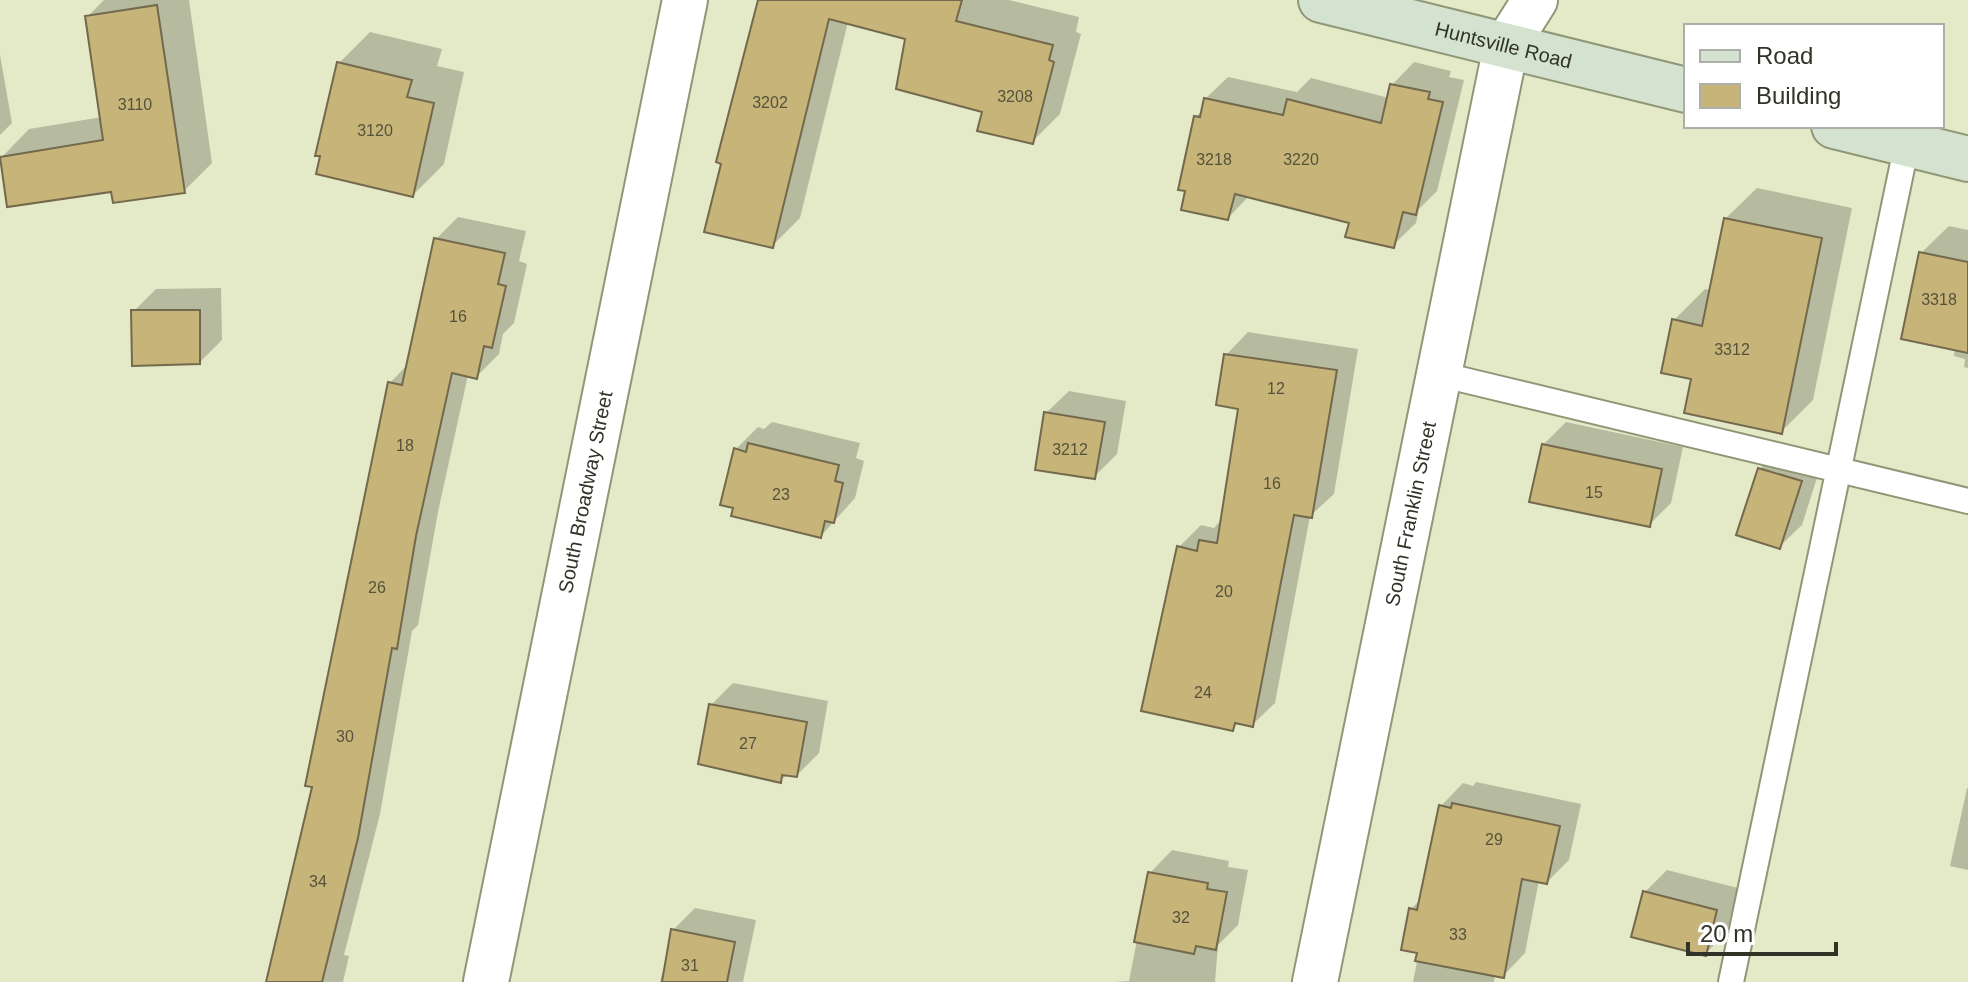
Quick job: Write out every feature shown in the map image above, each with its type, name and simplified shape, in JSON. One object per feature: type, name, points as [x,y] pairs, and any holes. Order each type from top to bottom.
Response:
[{"type":"main road","name":"Huntsville Road","points":[[1321,0],[1684,90]]},
{"type":"main road","points":[[1842,128],[1968,159]]},
{"type":"street","name":"South Broadway Street","points":[[486,982],[685,0]]},
{"type":"street","points":[[1506,46],[1535,0]]},
{"type":"street","name":"South Franklin Street","points":[[1315,982],[1506,46]]},
{"type":"lane","points":[[1731,982],[1907,144]]},
{"type":"lane","points":[[1439,374],[1968,501]]},
{"type":"building","points":[[758,0],[962,0],[956,21],[1053,45],[1049,60],[1054,62],[1033,144],[977,131],[982,112],[896,89],[905,39],[829,19],[773,248],[704,232],[721,164],[716,162]]},
{"type":"building","points":[[157,5],[185,193],[113,203],[111,192],[7,207],[0,157],[103,140],[85,16]]},
{"type":"building","points":[[337,62],[412,80],[407,97],[434,103],[413,197],[316,174],[320,156],[315,156]]},
{"type":"building","points":[[1390,84],[1430,92],[1428,99],[1443,102],[1416,215],[1403,212],[1394,248],[1345,237],[1349,223],[1235,194],[1228,220],[1181,210],[1185,191],[1178,190],[1194,116],[1200,117],[1204,98],[1283,115],[1287,99],[1381,123]]},
{"type":"building","points":[[1724,218],[1822,238],[1782,434],[1684,413],[1691,379],[1661,373],[1672,319],[1702,326]]},
{"type":"building","points":[[434,238],[505,253],[498,284],[506,286],[492,348],[484,346],[477,379],[452,373],[416,536],[397,649],[392,648],[358,838],[322,982],[266,982],[312,787],[305,786],[388,382],[402,385]]},
{"type":"building","points":[[1919,252],[1968,262],[1968,353],[1901,339]]},
{"type":"building","points":[[131,310],[200,310],[200,364],[132,366]]},
{"type":"building","points":[[1224,354],[1337,370],[1312,518],[1294,515],[1253,727],[1235,723],[1233,731],[1141,711],[1177,546],[1197,551],[1199,540],[1217,543],[1238,409],[1216,405]]},
{"type":"building","points":[[1044,412],[1105,422],[1095,479],[1035,470]]},
{"type":"building","points":[[748,443],[839,465],[835,481],[843,483],[834,523],[825,521],[821,538],[731,516],[733,508],[720,505],[734,448],[746,452]]},
{"type":"building","points":[[1542,444],[1662,469],[1650,527],[1529,502]]},
{"type":"building","points":[[1758,468],[1802,481],[1780,549],[1736,535]]},
{"type":"building","points":[[709,704],[807,722],[797,777],[782,775],[781,783],[698,764]]},
{"type":"building","points":[[1452,803],[1560,826],[1547,884],[1522,879],[1504,978],[1415,961],[1417,953],[1401,950],[1409,908],[1417,910],[1439,805],[1451,808]]},
{"type":"building","points":[[1148,872],[1208,883],[1207,889],[1227,892],[1216,950],[1196,946],[1194,954],[1134,942]]},
{"type":"building","points":[[1643,891],[1717,910],[1706,956],[1631,937]]},
{"type":"building","points":[[671,929],[735,942],[727,982],[662,982]]}]
